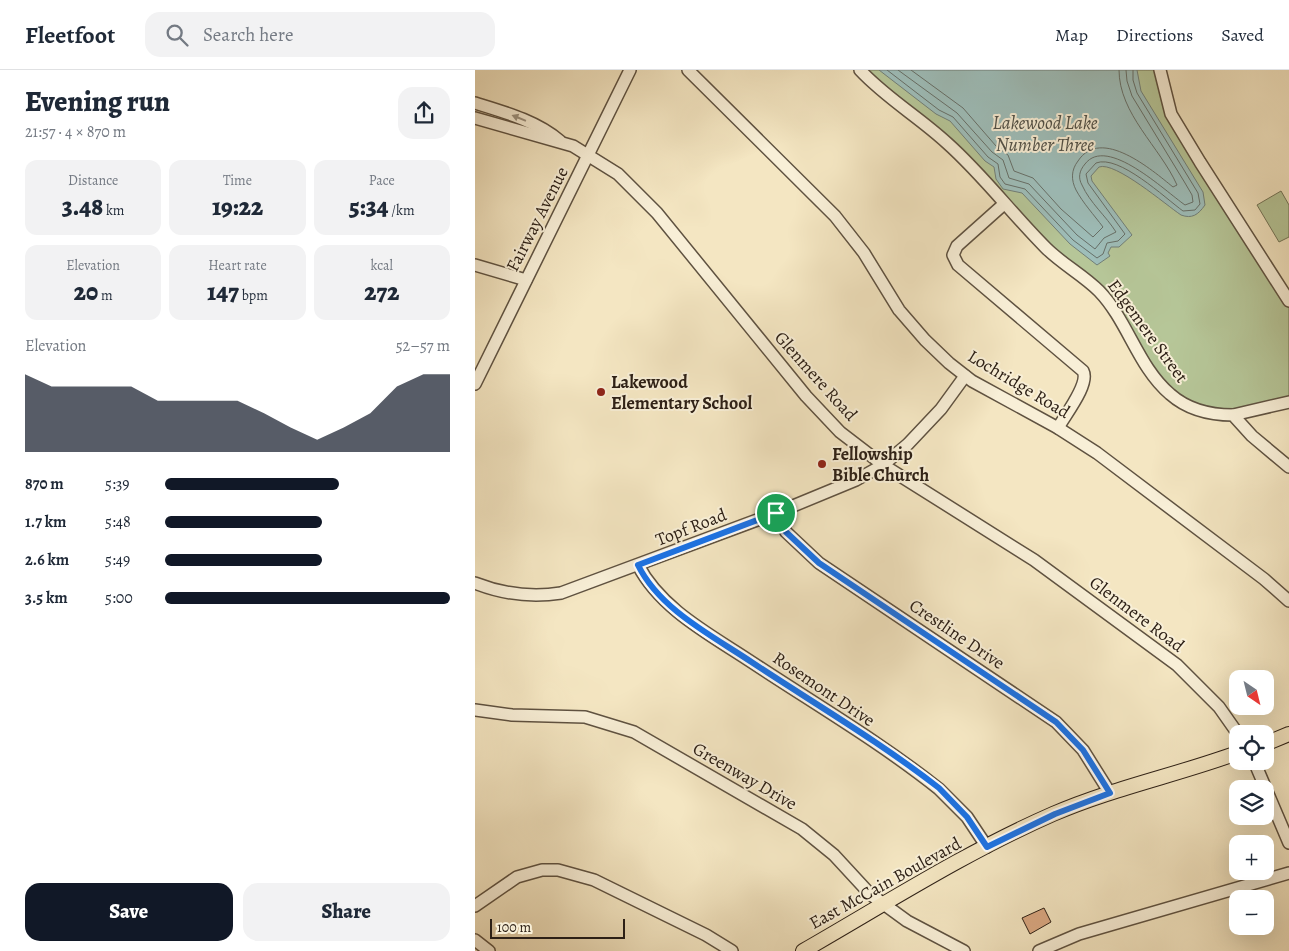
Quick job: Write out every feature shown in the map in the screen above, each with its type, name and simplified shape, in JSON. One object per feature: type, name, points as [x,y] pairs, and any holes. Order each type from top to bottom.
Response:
[{"type":"main road","points":[[1274,740],[1289,734]]},
{"type":"main road","name":"East McCain Boulevard","points":[[803,951],[987,847],[1055,814],[1110,793],[1229,756]]},
{"type":"street","name":"Fairway Avenue","points":[[475,384],[630,70]]},
{"type":"street","name":"Lochridge Road","points":[[688,70],[835,216],[864,253],[886,292],[913,327],[965,376],[1058,428],[1097,453],[1264,579],[1289,601]]},
{"type":"street","name":"Edgemere Street","points":[[860,70],[888,97],[947,142],[1047,250],[1107,299],[1144,361],[1169,393],[1181,402],[1198,410],[1216,415],[1233,415],[1289,402]]},
{"type":"street","points":[[1159,70],[1171,114],[1199,162],[1289,301]]},
{"type":"street","name":"Glenmere Road","points":[[475,103],[549,131],[560,141]]},
{"type":"street","name":"Glenmere Road","points":[[475,118],[542,138],[560,141],[589,155],[618,174],[642,196],[806,396],[840,432],[883,465],[1034,560],[1177,665],[1219,707],[1232,725]]},
{"type":"street","points":[[1004,204],[957,246],[953,255],[958,265],[1083,371],[1085,379],[1058,428]]},
{"type":"street","points":[[475,265],[526,280]]},
{"type":"street","name":"Topf Road","points":[[475,583],[517,595],[546,596],[582,587],[835,490],[883,465],[925,428],[965,376]]},
{"type":"street","points":[[1233,415],[1252,436],[1289,467]]},
{"type":"street","name":"Crestline Drive","points":[[776,513],[786,532],[819,563],[1056,722],[1083,750],[1110,793]]},
{"type":"street","name":"Rosemont Drive","points":[[638,565],[644,578],[658,593],[696,625],[939,788],[967,817],[987,847]]},
{"type":"street","name":"Greenway Drive","points":[[475,710],[512,715],[578,716],[601,720],[634,732],[802,829],[827,849],[870,894],[907,920],[964,951]]},
{"type":"street","points":[[1258,770],[1289,843]]},
{"type":"street","points":[[475,906],[508,881],[527,873],[542,870],[568,872],[594,880],[706,935],[732,951]]},
{"type":"street","points":[[1039,951],[1079,934],[1289,873]]},
{"type":"street","points":[[475,940],[489,951]]},
{"type":"green space","points":[[859,70],[1154,70],[1165,97],[1289,299],[1289,402],[1233,415],[1188,406],[1144,361],[1107,299],[1064,264],[966,160]]},
{"type":"green space","points":[[1281,191],[1289,205],[1289,237],[1279,242],[1257,205]]},
{"type":"water","name":"Lakewood Lake Number Three","points":[[879,70],[1137,70],[1141,91],[1203,192],[1205,205],[1195,215],[1188,217],[1181,215],[1128,177],[1107,167],[1099,167],[1091,176],[1092,181],[1132,235],[1119,247],[1111,247],[1108,253],[1110,256],[1097,265],[1070,244],[1022,193],[1003,189],[996,179],[994,167],[985,161],[950,121],[936,114]]},
{"type":"building","points":[[1044,908],[1051,922],[1030,934],[1022,918]]},
{"type":"place","name":"Lakewood Elementary School","points":[[601,392]]},
{"type":"place","name":"Fellowship Bible Church","points":[[822,464]]},
{"type":"route","points":[[776,513],[786,532],[807,554],[819,563],[1056,722],[1083,750],[1110,793],[1087,800],[1055,814],[987,847],[967,817],[939,788],[696,625],[658,593],[644,578],[638,565],[776,513]]}]
